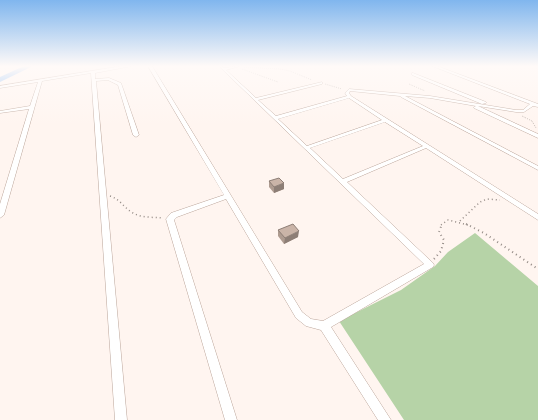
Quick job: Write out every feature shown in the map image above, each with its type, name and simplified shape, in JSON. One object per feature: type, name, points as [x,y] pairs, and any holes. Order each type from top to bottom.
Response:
[{"type":"street","points":[[0,88],[14,86]]},
{"type":"street","points":[[0,215],[39,86]]},
{"type":"street","points":[[94,86],[121,420]]},
{"type":"street","points":[[121,86],[136,135]]},
{"type":"street","points":[[162,86],[299,315],[309,323],[324,326],[430,265],[241,86]]},
{"type":"street","points":[[255,99],[310,86]]},
{"type":"street","points":[[442,86],[497,108]]},
{"type":"street","points":[[485,86],[538,106]]},
{"type":"street","points":[[533,104],[524,111],[516,112],[467,103],[398,94],[349,90],[347,93],[350,97],[538,217]]},
{"type":"street","points":[[398,94],[538,168]]},
{"type":"street","points":[[275,118],[350,97]]},
{"type":"street","points":[[467,103],[538,136]]},
{"type":"street","points":[[0,112],[32,107]]},
{"type":"street","points":[[306,148],[386,120]]},
{"type":"street","points":[[341,182],[427,146]]},
{"type":"street","points":[[228,196],[174,215],[170,219],[232,420]]},
{"type":"street","points":[[324,326],[384,420]]},
{"type":"path","points":[[331,86],[349,90]]},
{"type":"path","points":[[412,86],[431,95],[430,98]]},
{"type":"path","points":[[516,112],[532,121],[537,128],[529,132]]},
{"type":"path","points":[[102,197],[112,196],[119,199],[125,209],[136,215],[170,219]]},
{"type":"path","points":[[460,221],[480,202],[487,199],[514,202]]},
{"type":"path","points":[[430,265],[441,251],[444,240],[439,232],[441,225],[448,220],[460,221],[477,228],[538,269]]},
{"type":"green space","points":[[475,233],[538,286],[538,420],[404,420],[339,321],[401,290],[435,266],[448,252]]},
{"type":"building","points":[[279,178],[284,183],[274,187],[269,181]]},
{"type":"building","points":[[293,224],[299,231],[285,238],[278,230]]}]
